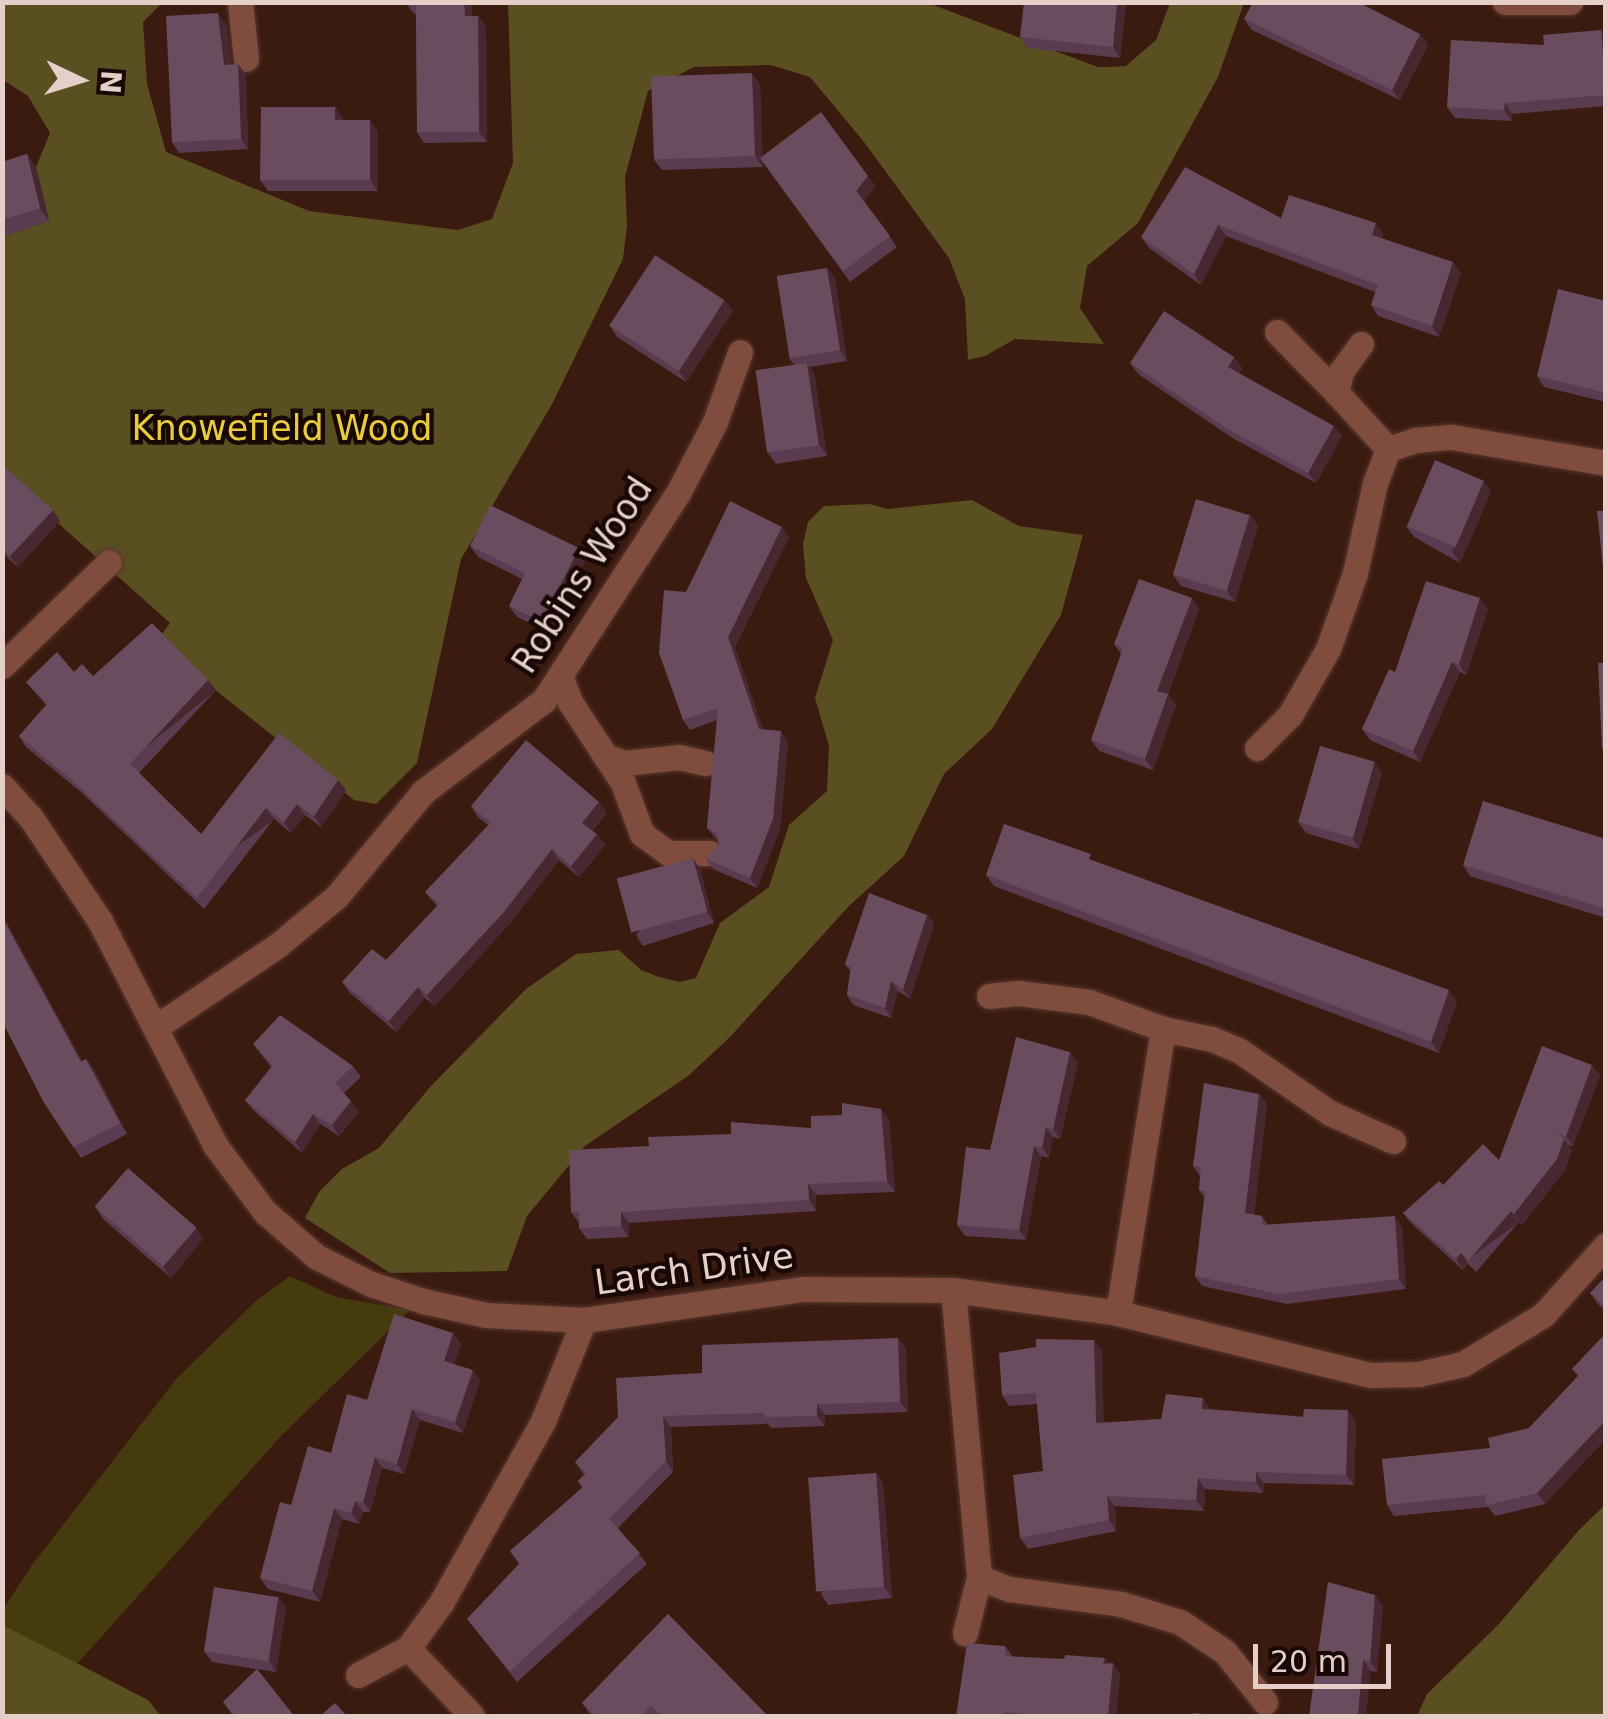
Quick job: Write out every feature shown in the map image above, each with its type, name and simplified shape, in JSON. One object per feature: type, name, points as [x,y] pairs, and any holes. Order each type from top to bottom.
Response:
[{"type":"street","points":[[240,2],[246,59]]},
{"type":"street","points":[[1505,2],[1570,2]]},
{"type":"street","points":[[1277,332],[1388,450]]},
{"type":"street","points":[[1336,392],[1341,372],[1361,344]]},
{"type":"street","name":"Robins Wood","points":[[156,1027],[278,945],[337,896],[423,792],[544,700],[678,493],[715,422],[740,352]]},
{"type":"street","points":[[1257,748],[1290,715],[1328,649],[1355,573],[1375,483],[1388,450],[1415,440],[1451,437],[1606,463]]},
{"type":"street","points":[[2,666],[109,562]]},
{"type":"street","points":[[560,678],[570,702],[622,783],[642,834],[668,853],[710,853]]},
{"type":"street","points":[[606,756],[624,763],[679,757],[705,763]]},
{"type":"street","name":"Larch Drive","points":[[2,786],[30,818],[100,921],[215,1145],[264,1212],[317,1257],[371,1284],[439,1304],[486,1315],[584,1320],[802,1289],[953,1290],[1118,1313],[1209,1332],[1322,1366],[1372,1374],[1419,1374],[1463,1364],[1543,1316],[1606,1246]]},
{"type":"street","points":[[989,996],[1018,994],[1089,1002],[1163,1029],[1212,1039],[1240,1051],[1330,1113],[1393,1141]]},
{"type":"street","points":[[1118,1313],[1163,1029]]},
{"type":"street","points":[[953,1290],[979,1578],[965,1633]]},
{"type":"street","points":[[358,1675],[408,1648],[464,1566],[543,1421],[584,1320]]},
{"type":"street","points":[[979,1578],[1010,1589],[1120,1604],[1180,1622],[1225,1652],[1265,1702]]},
{"type":"street","points":[[408,1648],[472,1716]]},
{"type":"shaded area","points":[[290,1276],[336,1297],[410,1310],[281,1436],[77,1664],[3,1625],[3,1609],[32,1565],[177,1378],[256,1301]]},
{"type":"green space","name":"Knowefield Wood","points":[[3,3],[162,3],[143,22],[147,84],[166,152],[309,211],[458,230],[492,219],[513,163],[508,3],[928,3],[1098,67],[1110,67],[1126,66],[1156,40],[1170,3],[1244,3],[1218,77],[1138,223],[1087,266],[1080,308],[1104,344],[1015,339],[985,356],[968,360],[965,299],[949,258],[864,142],[810,77],[771,65],[694,67],[648,91],[625,177],[627,225],[623,259],[551,406],[461,559],[417,763],[376,804],[354,800],[195,674],[162,634],[170,623],[3,474],[3,236],[49,221],[36,167],[50,133],[28,96],[3,80]]},
{"type":"green space","points":[[972,500],[1019,526],[1083,535],[1061,615],[992,729],[944,774],[904,856],[849,906],[730,1037],[688,1076],[585,1146],[527,1216],[507,1271],[390,1273],[305,1218],[319,1192],[342,1169],[379,1148],[431,1086],[526,989],[576,954],[619,950],[641,970],[659,977],[680,982],[696,978],[720,923],[769,887],[789,825],[827,791],[829,746],[815,698],[833,640],[806,578],[803,544],[808,522],[824,506],[870,504],[887,509]]},
{"type":"green space","points":[[1605,1505],[1605,1716],[1417,1716],[1427,1694],[1498,1625]]},
{"type":"green space","points":[[3,1625],[148,1700],[161,1716],[3,1716]]},
{"type":"building","points":[[406,2],[464,2],[465,16],[478,16],[479,132],[417,132],[416,3]]},
{"type":"building","points":[[1024,2],[1117,2],[1113,47],[1020,37]]},
{"type":"building","points":[[1253,2],[1358,2],[1420,34],[1392,90],[1244,19]]},
{"type":"building","points":[[218,13],[224,65],[238,64],[241,139],[172,142],[166,16]]},
{"type":"building","points":[[1601,30],[1606,95],[1505,103],[1504,110],[1447,107],[1451,40],[1544,45],[1543,35]]},
{"type":"building","points":[[752,73],[755,156],[654,159],[651,77]]},
{"type":"building","points":[[261,107],[335,107],[335,120],[370,120],[370,180],[260,180]]},
{"type":"building","points":[[821,112],[868,176],[856,191],[890,236],[843,271],[760,158]]},
{"type":"building","points":[[27,154],[40,208],[2,220],[2,162]]},
{"type":"building","points":[[1185,167],[1281,218],[1289,195],[1376,223],[1372,235],[1453,262],[1432,326],[1371,305],[1378,285],[1218,225],[1194,274],[1141,237]]},
{"type":"building","points":[[655,255],[725,300],[679,371],[609,325]]},
{"type":"building","points":[[827,268],[840,350],[790,358],[777,276]]},
{"type":"building","points":[[1558,289],[1606,301],[1606,393],[1537,376]]},
{"type":"building","points":[[1164,311],[1234,357],[1228,367],[1334,426],[1308,473],[1226,428],[1130,363]]},
{"type":"building","points":[[807,363],[819,445],[767,452],[756,370]]},
{"type":"building","points":[[1435,460],[1484,481],[1456,547],[1407,526]]},
{"type":"building","points":[[2,465],[53,510],[10,556],[2,549]]},
{"type":"building","points":[[1196,499],[1250,515],[1226,591],[1173,575]]},
{"type":"building","points":[[730,501],[782,527],[728,637],[759,729],[781,731],[773,819],[750,878],[706,859],[719,844],[717,834],[707,828],[718,708],[683,720],[659,653],[664,590],[686,592]]},
{"type":"building","points":[[490,505],[579,548],[542,622],[509,606],[525,573],[470,546]]},
{"type":"building","points":[[1597,511],[1606,511],[1606,595]]},
{"type":"building","points":[[1139,579],[1192,598],[1157,691],[1168,694],[1145,759],[1091,740],[1123,648],[1114,644]]},
{"type":"building","points":[[1426,581],[1480,598],[1459,664],[1452,662],[1413,751],[1362,729],[1389,669],[1395,672]]},
{"type":"building","points":[[152,623],[208,680],[130,764],[201,834],[279,733],[338,780],[314,816],[297,804],[284,822],[266,808],[197,898],[19,736],[47,704],[26,682],[57,652],[74,672],[82,664],[93,676]]},
{"type":"building","points":[[1598,663],[1606,663],[1606,749],[1602,749]]},
{"type":"building","points":[[526,740],[599,802],[582,823],[597,834],[571,866],[552,849],[504,912],[427,995],[418,987],[389,1021],[342,982],[372,949],[386,960],[439,904],[425,892],[491,823],[471,806]]},
{"type":"building","points":[[1320,746],[1375,762],[1353,838],[1298,822]]},
{"type":"building","points":[[1483,801],[1606,839],[1606,909],[1463,865]]},
{"type":"building","points":[[1004,824],[1091,854],[1089,859],[1449,990],[1431,1042],[986,875]]},
{"type":"building","points":[[693,858],[707,912],[631,933],[617,878]]},
{"type":"building","points":[[869,893],[927,915],[903,989],[891,981],[885,1008],[847,995],[851,967],[845,964]]},
{"type":"building","points":[[2,917],[81,1062],[86,1059],[120,1123],[73,1147],[43,1101],[2,1021]]},
{"type":"building","points":[[280,1015],[353,1066],[335,1083],[351,1101],[332,1125],[313,1114],[295,1142],[245,1100],[273,1066],[253,1044]]},
{"type":"building","points":[[1016,1037],[1070,1052],[1053,1129],[1046,1127],[1042,1147],[1034,1146],[1019,1230],[957,1225],[966,1147],[990,1150]]},
{"type":"building","points":[[1542,1046],[1592,1065],[1566,1136],[1557,1133],[1564,1139],[1557,1159],[1514,1214],[1511,1211],[1468,1261],[1461,1253],[1456,1259],[1403,1213],[1439,1181],[1443,1185],[1483,1144],[1499,1160]]},
{"type":"building","points":[[1204,1083],[1259,1094],[1245,1213],[1262,1216],[1262,1225],[1395,1216],[1399,1279],[1279,1294],[1195,1276],[1205,1191],[1199,1190],[1201,1167],[1193,1166]]},
{"type":"building","points":[[842,1103],[881,1109],[887,1181],[808,1184],[809,1200],[621,1212],[621,1226],[579,1228],[579,1212],[571,1212],[569,1150],[649,1146],[648,1137],[731,1134],[731,1122],[811,1128],[811,1116],[842,1115]]},
{"type":"building","points":[[128,1168],[197,1228],[163,1266],[95,1206]]},
{"type":"building","points":[[1606,1276],[1606,1307],[1590,1293]]},
{"type":"building","points":[[394,1314],[453,1333],[444,1361],[473,1370],[455,1422],[412,1409],[397,1464],[375,1457],[363,1502],[355,1501],[351,1513],[334,1508],[312,1591],[260,1578],[280,1502],[291,1505],[308,1446],[331,1453],[347,1394],[367,1400]]},
{"type":"building","points":[[1606,1333],[1606,1420],[1537,1493],[1487,1505],[1485,1495],[1387,1505],[1382,1459],[1490,1448],[1488,1438],[1529,1428],[1579,1375],[1572,1369]]},
{"type":"building","points":[[898,1338],[900,1402],[817,1404],[817,1416],[663,1416],[666,1461],[609,1519],[640,1553],[510,1671],[467,1619],[520,1563],[510,1551],[583,1487],[578,1481],[586,1473],[575,1462],[618,1417],[616,1378],[702,1373],[702,1345]]},
{"type":"building","points":[[1036,1339],[1094,1340],[1096,1423],[1161,1419],[1166,1394],[1203,1398],[1202,1409],[1303,1417],[1304,1409],[1348,1410],[1346,1475],[1256,1472],[1256,1482],[1198,1478],[1196,1500],[1107,1496],[1109,1520],[1020,1538],[1013,1475],[1043,1471],[1036,1393],[1002,1395],[999,1353],[1036,1347]]},
{"type":"building","points":[[876,1473],[884,1587],[816,1591],[808,1478]]},
{"type":"building","points":[[1328,1582],[1375,1595],[1370,1661],[1363,1660],[1358,1716],[1309,1716]]},
{"type":"building","points":[[214,1587],[278,1597],[268,1661],[204,1651]]},
{"type":"building","points":[[668,1614],[768,1716],[661,1716],[651,1706],[641,1716],[596,1716],[582,1703]]},
{"type":"building","points":[[967,1643],[1005,1646],[1005,1656],[1105,1658],[1103,1664],[1113,1663],[1108,1716],[1004,1712],[1004,1716],[956,1716]]},
{"type":"building","points":[[257,1669],[294,1716],[235,1716],[223,1702]]},
{"type":"building","points":[[335,1703],[347,1716],[320,1716]]}]
